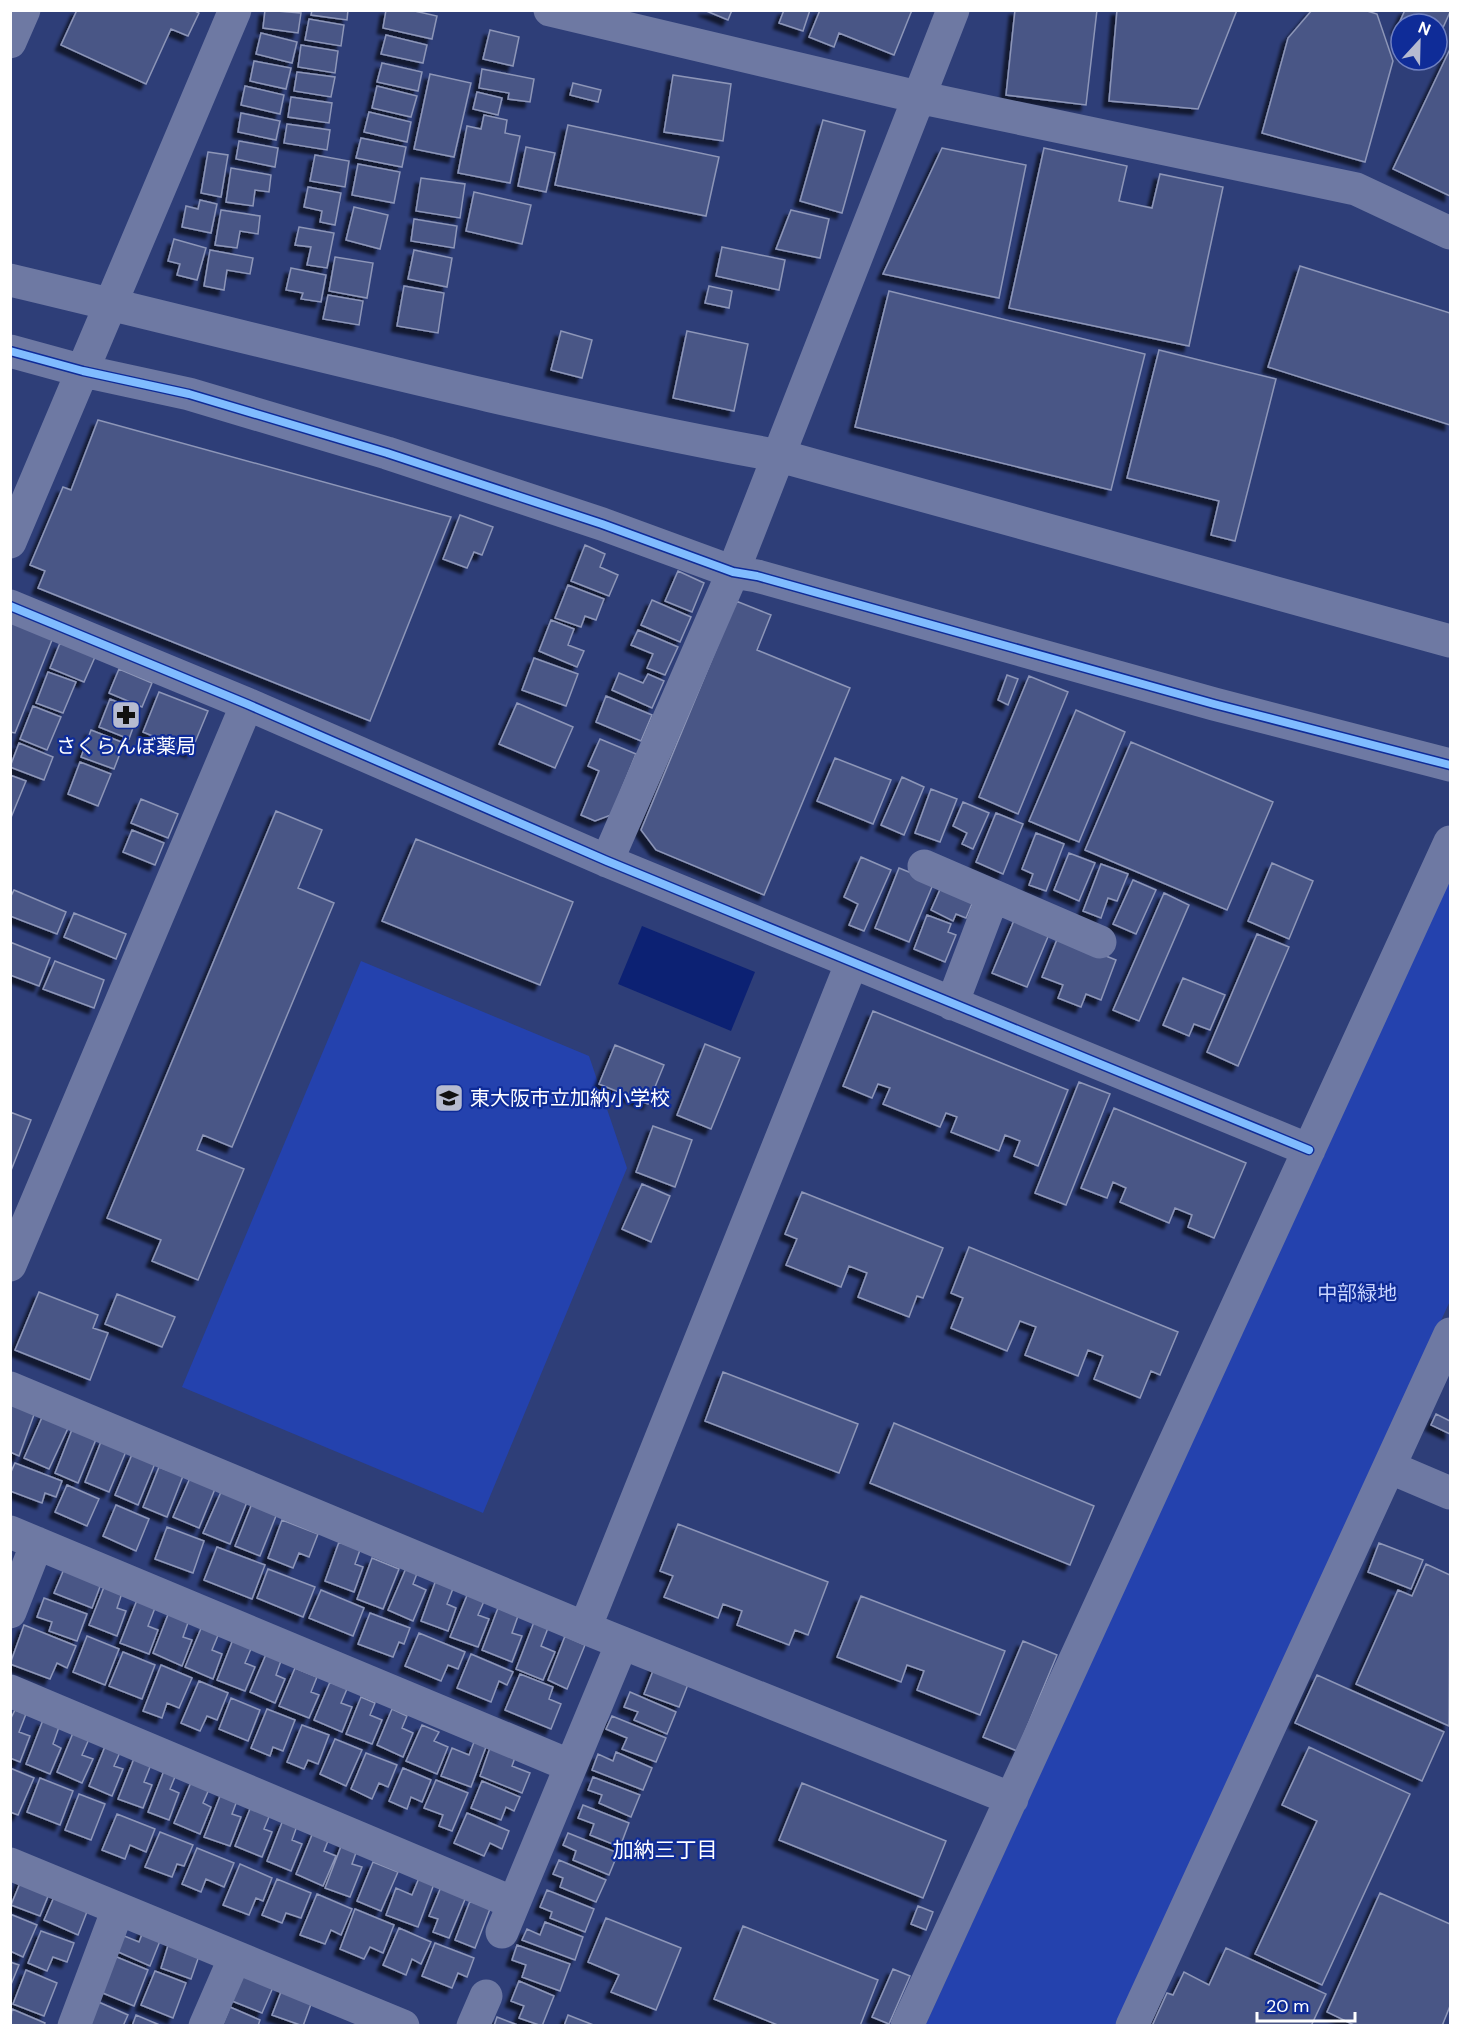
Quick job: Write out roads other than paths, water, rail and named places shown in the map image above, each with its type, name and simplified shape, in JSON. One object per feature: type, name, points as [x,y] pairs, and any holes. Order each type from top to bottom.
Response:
[{"type":"street","points":[[10,42],[24,10]]},
{"type":"street","points":[[10,542],[235,10]]},
{"type":"street","points":[[550,10],[918,97],[1356,189],[1450,233]]},
{"type":"street","points":[[607,861],[733,572],[953,10]]},
{"type":"street","points":[[10,280],[375,370],[688,439],[780,456],[1450,640]]},
{"type":"street","points":[[10,351],[83,371],[189,394],[387,453],[602,524],[733,572],[757,576],[1214,704],[1450,765]]},
{"type":"street","points":[[10,606],[247,704],[607,861],[1309,1150]]},
{"type":"street","points":[[10,1265],[247,704]]},
{"type":"street","points":[[907,2025],[1450,842]]},
{"type":"street","points":[[924,866],[1101,942]]},
{"type":"street","points":[[952,1004],[993,896]]},
{"type":"street","points":[[585,1628],[852,962]]},
{"type":"street","points":[[1132,2025],[1450,1334]]},
{"type":"street","points":[[10,1388],[585,1628],[1012,1799]]},
{"type":"street","points":[[1389,1467],[1450,1493]]},
{"type":"street","points":[[10,1612],[24,1538],[571,1766]]},
{"type":"street","points":[[10,1691],[508,1917],[622,1643]]},
{"type":"street","points":[[10,1864],[235,1957],[340,2013],[403,2025]]},
{"type":"street","points":[[74,2025],[118,1909]]},
{"type":"street","points":[[205,2025],[235,1957]]},
{"type":"street","points":[[473,2025],[486,1996]]},
{"type":"place","name":"さくらんぼ薬局","points":[[126,715]]},
{"type":"place","name":"東大阪市立加納小学校","points":[[449,1098]]},
{"type":"district","name":"加納三丁目","points":[[665,1850]]},
{"type":"park label","name":"中部緑地","points":[[1357,1293]]}]
